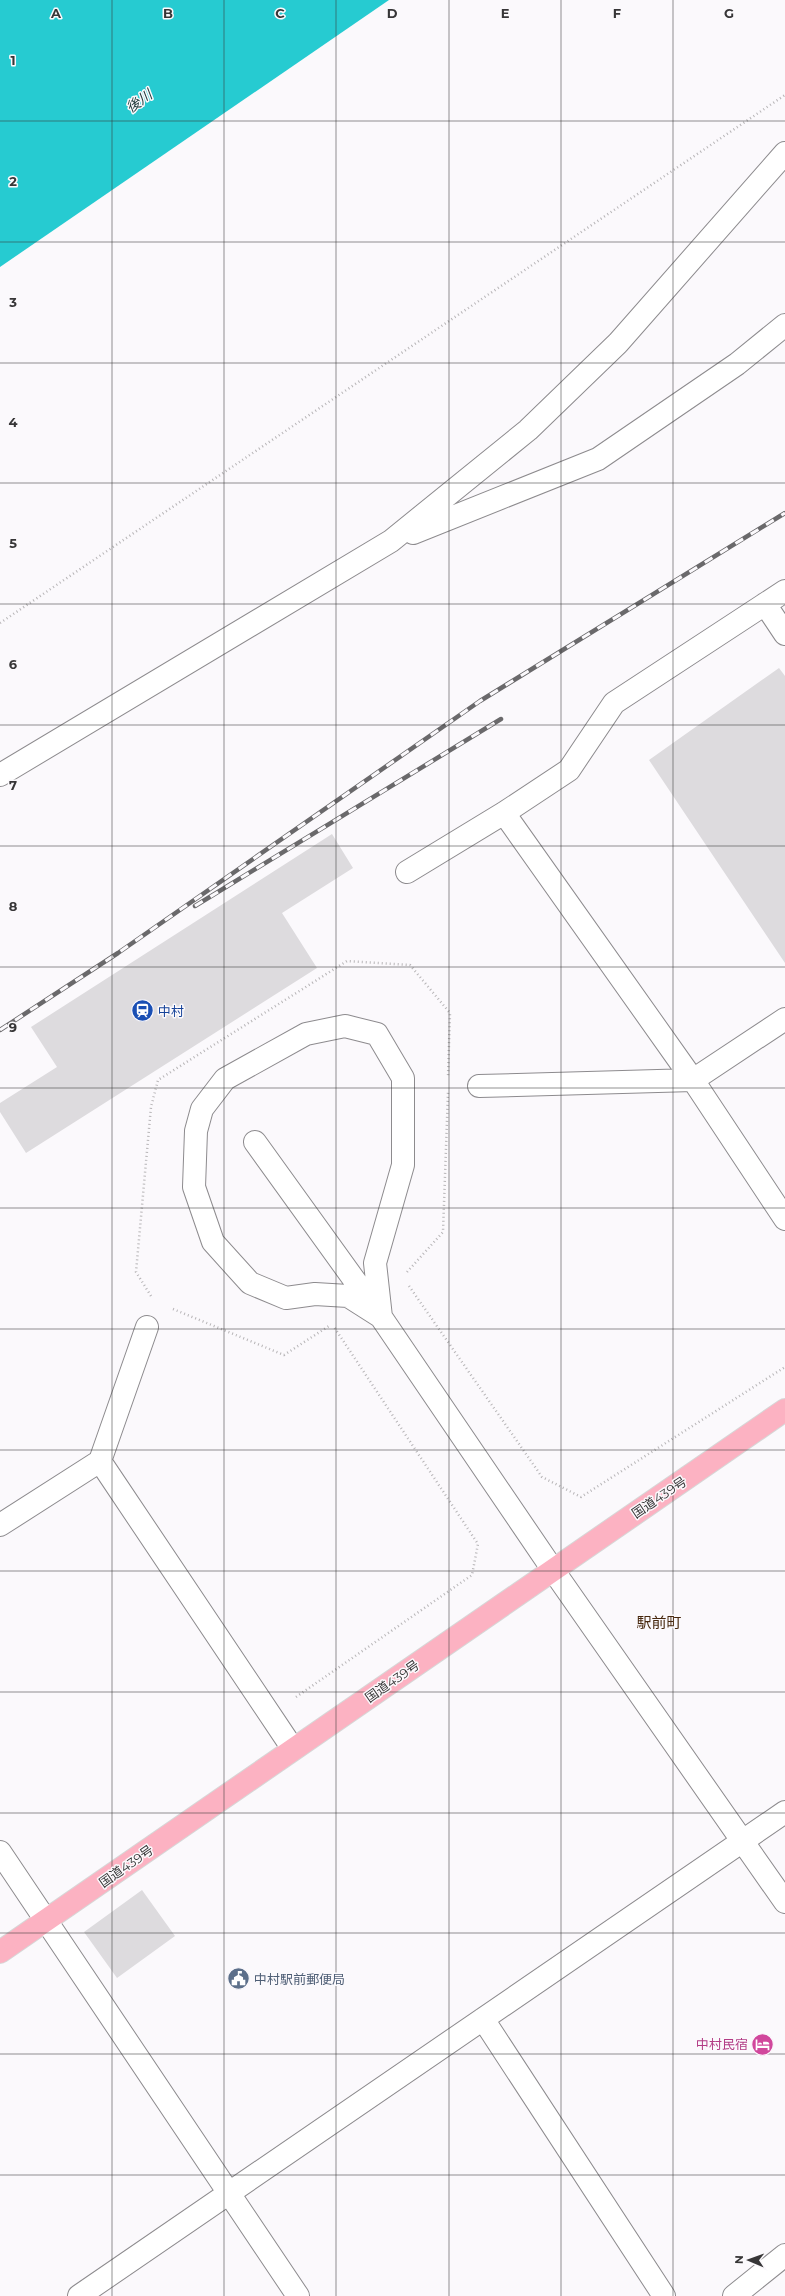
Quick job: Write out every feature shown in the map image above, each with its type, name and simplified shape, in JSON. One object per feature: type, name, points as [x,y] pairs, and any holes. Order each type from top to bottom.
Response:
[{"type":"highway","name":"国道439号","points":[[0,1952],[785,1410]]},
{"type":"street","points":[[0,775],[391,541],[528,430],[618,343],[785,154]]},
{"type":"street","points":[[391,541],[598,458],[737,364],[785,325]]},
{"type":"street","points":[[407,872],[504,813],[569,770],[614,704],[785,591]]},
{"type":"street","points":[[764,604],[785,634]]},
{"type":"street","points":[[504,813],[693,1080],[785,1219]]},
{"type":"street","points":[[479,1086],[693,1080],[785,1019]]},
{"type":"street","points":[[345,1026],[377,1034],[403,1078],[403,1164],[375,1263],[381,1317],[348,1296],[315,1294],[286,1298],[250,1283],[213,1242],[194,1186],[196,1131],[202,1109],[225,1079],[306,1034],[345,1026]]},
{"type":"street","points":[[255,1142],[381,1317],[553,1570],[744,1840],[785,1902]]},
{"type":"street","points":[[0,1525],[100,1461],[147,1327]]},
{"type":"street","points":[[100,1461],[293,1749]]},
{"type":"street","points":[[79,2296],[785,1812]]},
{"type":"street","points":[[0,1852],[298,2296]]},
{"type":"street","points":[[483,2019],[664,2296]]},
{"type":"street","points":[[734,2296],[785,2255]]},
{"type":"path","points":[[0,623],[785,95]]},
{"type":"path","points":[[155,1301],[136,1272],[151,1106],[158,1080],[347,960],[410,965],[450,1013],[443,1232],[403,1276]]},
{"type":"path","points":[[408,1283],[542,1477],[581,1497],[785,1367]]},
{"type":"path","points":[[169,1307],[284,1355],[332,1324],[478,1544],[472,1575],[290,1701]]},
{"type":"water","name":"後川","points":[[0,0],[389,0],[0,267]]},
{"type":"building","points":[[779,668],[785,676],[785,963],[649,760]]},
{"type":"building","points":[[332,834],[353,868],[282,913],[317,968],[26,1153],[0,1112],[0,1103],[57,1067],[31,1027]]},
{"type":"building","points":[[142,1890],[175,1936],[117,1978],[84,1932]]},
{"type":"railway","points":[[0,1030],[118,953],[480,701],[785,513]]},
{"type":"railway","points":[[195,906],[501,719]]},
{"type":"place","name":"中村","points":[[143,1011]]},
{"type":"place","name":"中村駅前郵便局","points":[[238,1979]]},
{"type":"place","name":"中村民宿","points":[[763,2044]]},
{"type":"district","name":"駅前町","points":[[659,1623]]}]
